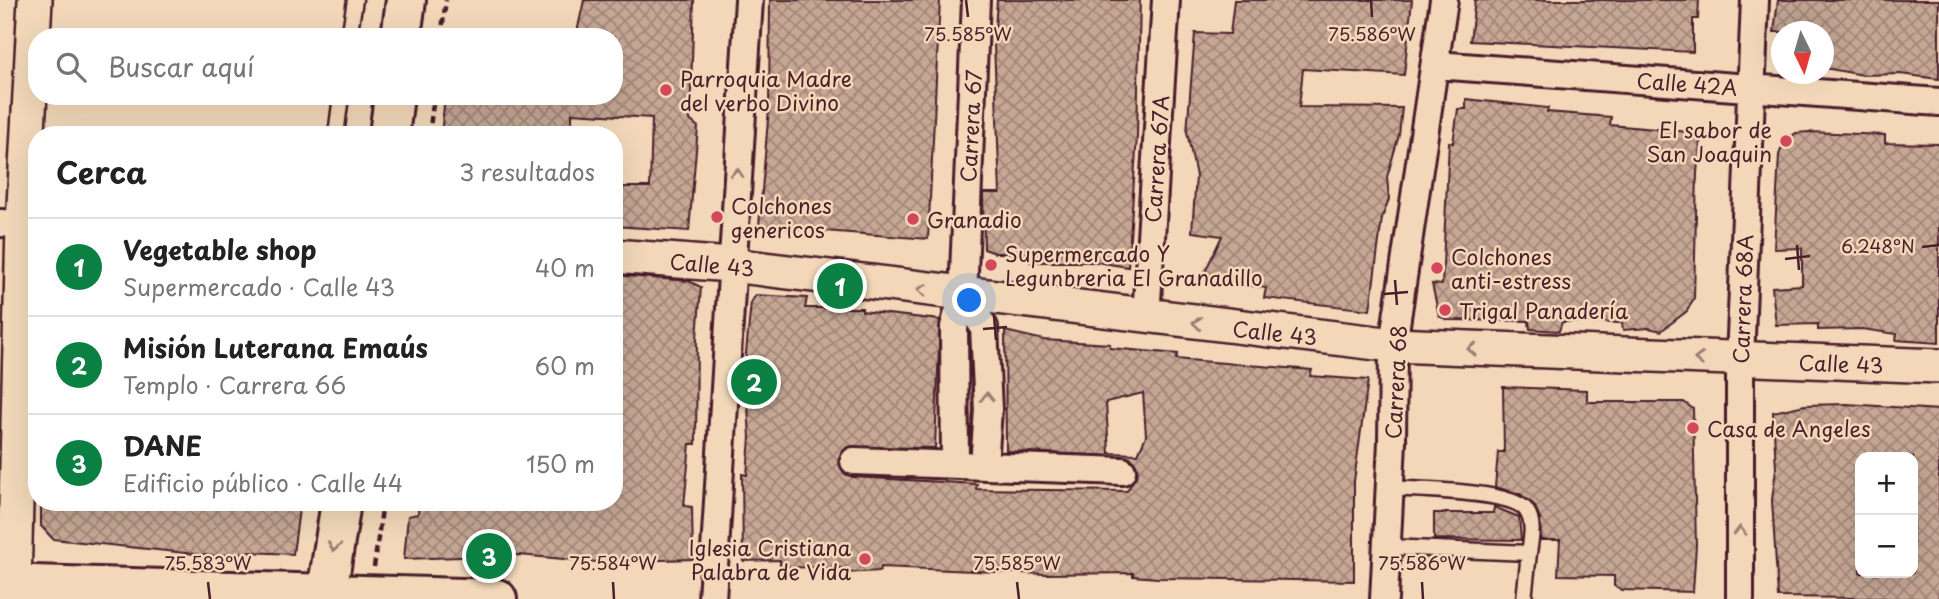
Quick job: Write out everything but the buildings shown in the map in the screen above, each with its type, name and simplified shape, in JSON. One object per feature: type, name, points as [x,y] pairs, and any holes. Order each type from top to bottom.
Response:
[{"type":"main road","points":[[402,28],[406,0]]},
{"type":"main road","points":[[390,126],[393,105]]},
{"type":"main road","points":[[326,596],[340,511]]},
{"type":"main road","points":[[7,584],[326,596],[497,599]]},
{"type":"street","points":[[33,28],[35,0]]},
{"type":"street","points":[[712,599],[748,0]]},
{"type":"street","name":"Carrera 67","points":[[955,464],[954,327],[963,295],[976,0]]},
{"type":"street","name":"Carrera 67A","points":[[1146,317],[1166,0]]},
{"type":"street","name":"Carrera 68","points":[[1384,599],[1393,345],[1444,0]]},
{"type":"street","name":"Carrera 68A","points":[[1740,599],[1740,360],[1749,87],[1755,0]]},
{"type":"street","name":"Calle 42A","points":[[1436,65],[1939,102]]},
{"type":"street","points":[[7,584],[20,223],[28,104]]},
{"type":"street","name":"Calle 43","points":[[623,257],[730,265],[1393,345],[1939,366]]},
{"type":"street","points":[[963,295],[984,327],[988,397],[984,465]]},
{"type":"street","points":[[854,461],[1122,471]]},
{"type":"lane","points":[[350,28],[355,0]]},
{"type":"lane","points":[[337,126],[340,105]]},
{"type":"lane","points":[[1389,488],[1507,497],[1526,510],[1532,531],[1524,599]]},
{"type":"lane","points":[[1387,547],[1529,553]]},
{"type":"path","points":[[442,28],[446,0]]},
{"type":"path","points":[[430,126],[433,105]]},
{"type":"path","points":[[374,570],[382,511]]},
{"type":"place","name":"Parroquia Madre del verbo Divino","points":[[666,90]]},
{"type":"place","name":"El sabor de San Joaquin","points":[[1786,141]]},
{"type":"place","name":"Colchones genericos","points":[[717,217]]},
{"type":"place","name":"Granadio","points":[[913,219]]},
{"type":"place","name":"Supermercado Y Legunbreria El Granadillo","points":[[991,265]]},
{"type":"place","name":"Colchones anti-estress","points":[[1437,268]]},
{"type":"place","name":"Vegetable shop","points":[[840,286]]},
{"type":"place","name":"Trigal Panadería","points":[[1445,310]]},
{"type":"place","name":"Misión Luterana Emaús","points":[[754,382]]},
{"type":"place","name":"Casa de Angeles","points":[[1693,428]]},
{"type":"place","name":"DANE","points":[[489,556]]},
{"type":"place","name":"Iglesia Cristiana Palabra de Vida","points":[[865,559]]}]
